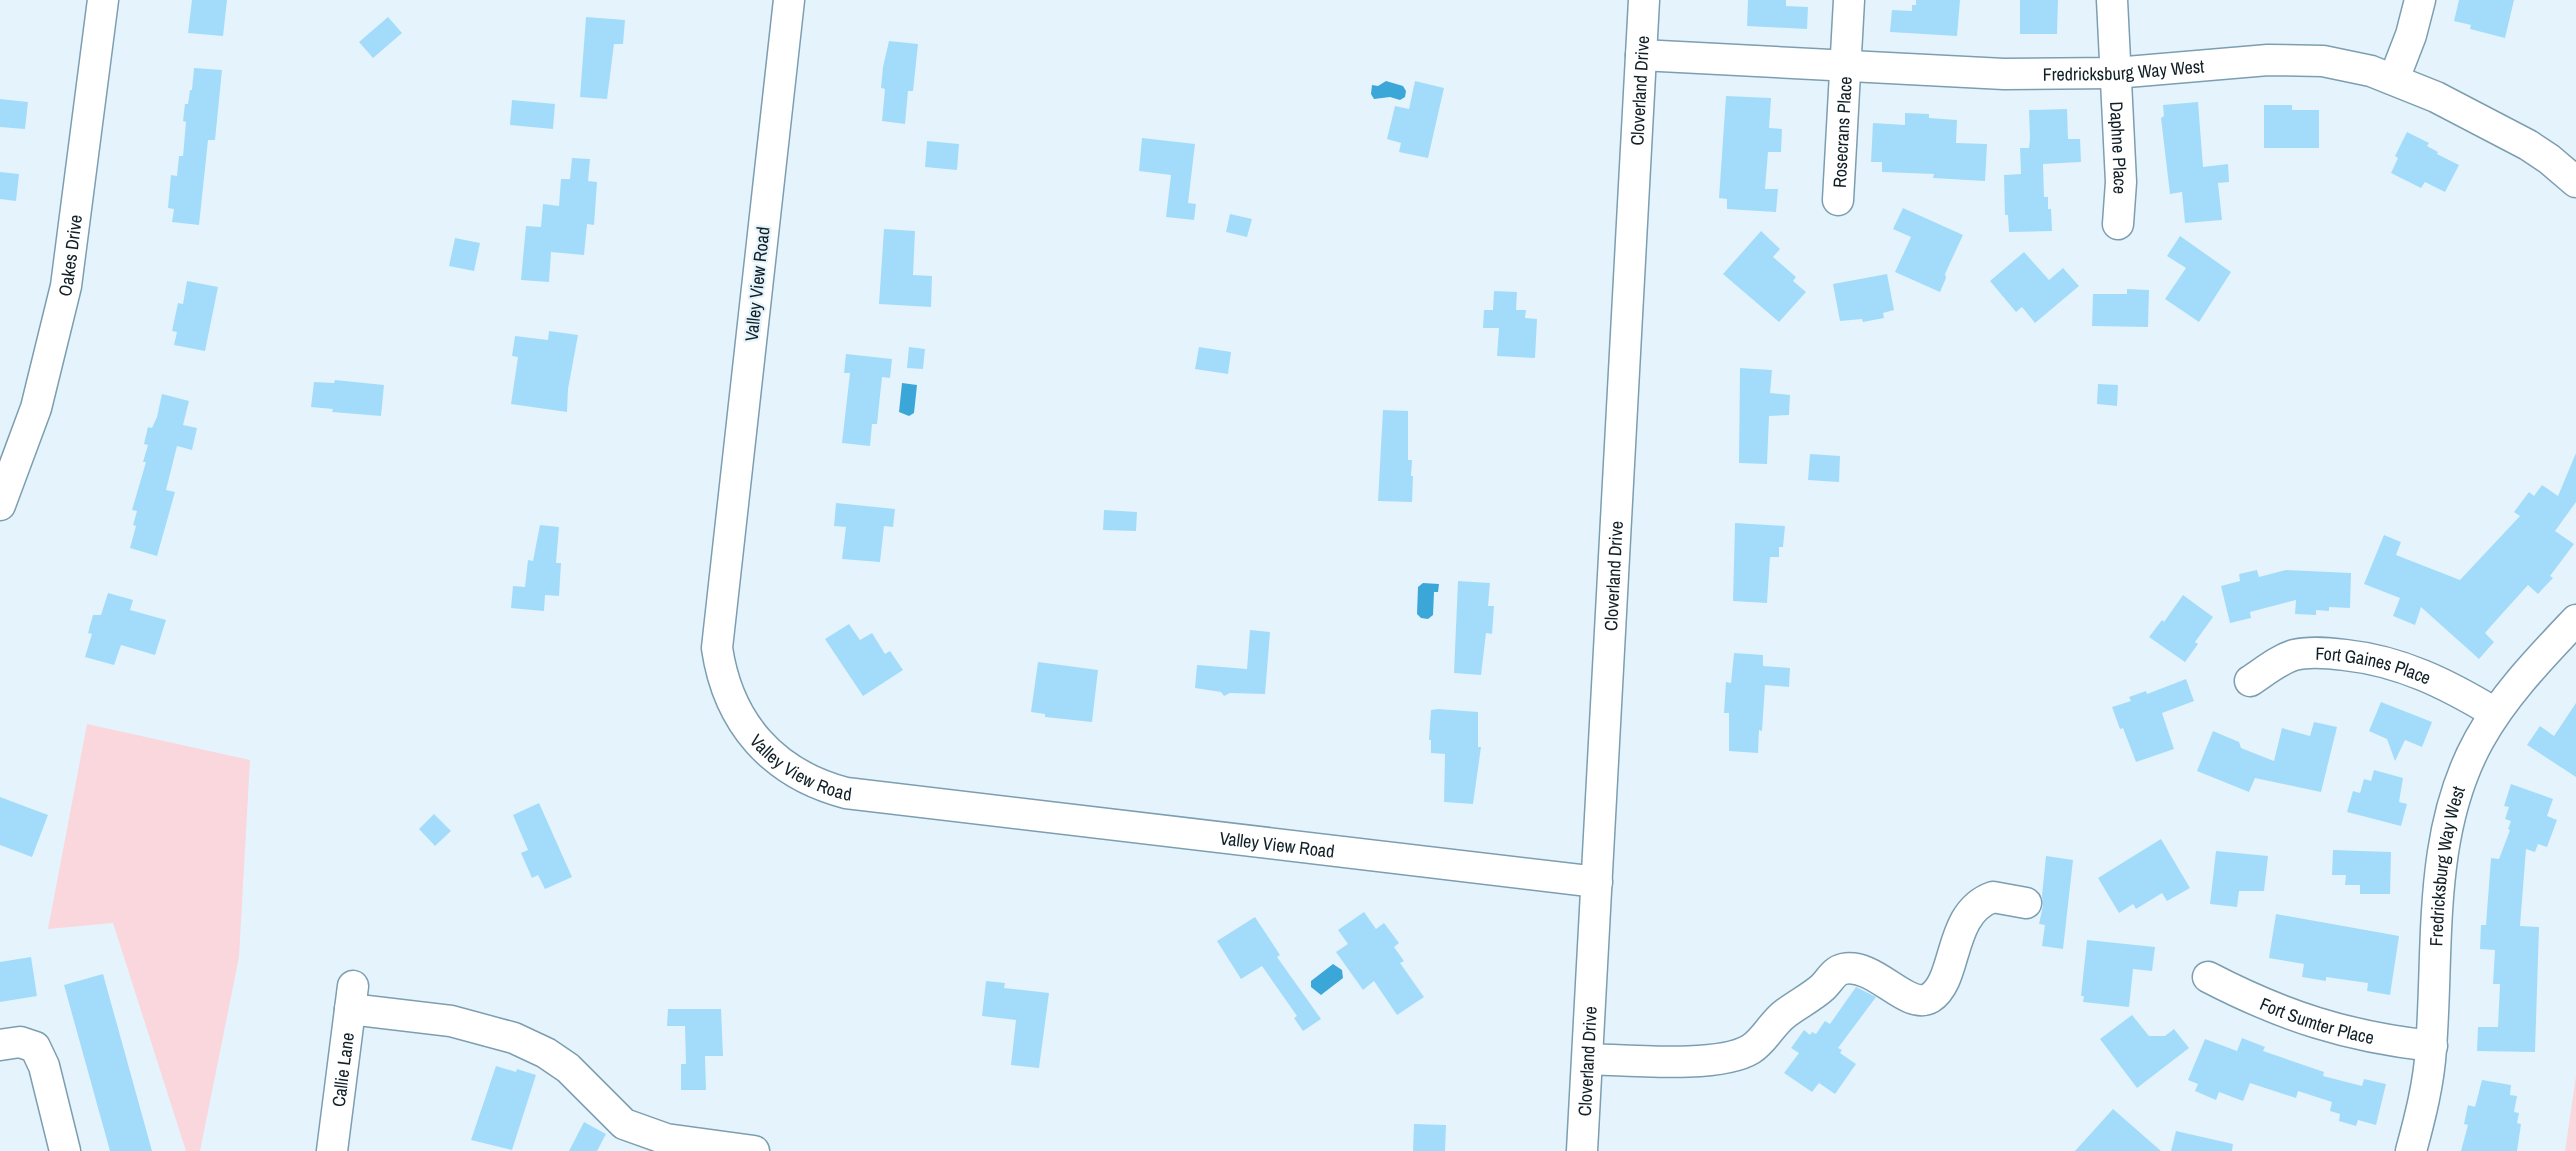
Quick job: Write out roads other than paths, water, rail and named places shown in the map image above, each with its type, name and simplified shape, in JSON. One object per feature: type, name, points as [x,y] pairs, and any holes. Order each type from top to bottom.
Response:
[{"type":"street","name":"Oakes Drive","points":[[3,487],[36,408],[66,286],[104,0]]},
{"type":"street","name":"Valley View Road","points":[[789,0],[717,648],[730,699],[758,742],[794,772],[817,784],[846,793],[1597,882]]},
{"type":"street","name":"Cloverland Drive","points":[[1582,1151],[1644,0]]},
{"type":"street","name":"Rosecrans Place","points":[[1838,200],[1849,0]]},
{"type":"street","name":"Daphne Place","points":[[2112,0],[2121,182],[2118,224]]},
{"type":"street","points":[[2394,79],[2411,35],[2420,0]]},
{"type":"street","name":"Fredricksburg Way West","points":[[1641,55],[2004,74],[2115,73],[2268,60],[2306,60],[2356,68],[2394,79],[2510,134],[2549,159],[2576,182]]},
{"type":"street","name":"Fredricksburg Way West","points":[[2412,1151],[2432,1046],[2439,879],[2444,839],[2458,787],[2478,741],[2494,713],[2535,663],[2576,620]]},
{"type":"street","name":"Fort Gaines Place","points":[[2250,681],[2275,664],[2294,655],[2318,653],[2356,656],[2389,662],[2421,673],[2453,688],[2494,713]]},
{"type":"street","points":[[1588,1059],[1680,1061],[1736,1055],[1751,1048],[1785,1014],[1810,997],[1842,969],[1869,972],[1912,1000],[1926,1000],[1936,992],[1963,926],[1976,907],[1994,897],[2026,903]]},
{"type":"street","name":"Fort Sumter Place","points":[[2208,977],[2262,1004],[2312,1022],[2366,1037],[2432,1046]]},
{"type":"street","name":"Callie Lane","points":[[332,1151],[352,998],[474,1025],[513,1038],[546,1053],[568,1068],[624,1124],[666,1139],[754,1151]]},
{"type":"street","points":[[0,1045],[20,1042],[34,1047],[44,1066],[65,1151]]},
{"type":"water","points":[[1386,81],[1403,86],[1406,91],[1405,97],[1400,100],[1390,97],[1374,99],[1371,94],[1372,85],[1378,86]]},
{"type":"water","points":[[902,383],[917,385],[914,413],[909,416],[899,412]]},
{"type":"water","points":[[1423,583],[1439,584],[1438,592],[1434,592],[1433,615],[1428,619],[1421,618],[1417,614],[1418,587]]},
{"type":"water","points":[[1333,964],[1342,970],[1343,978],[1321,995],[1311,987],[1311,981]]}]
